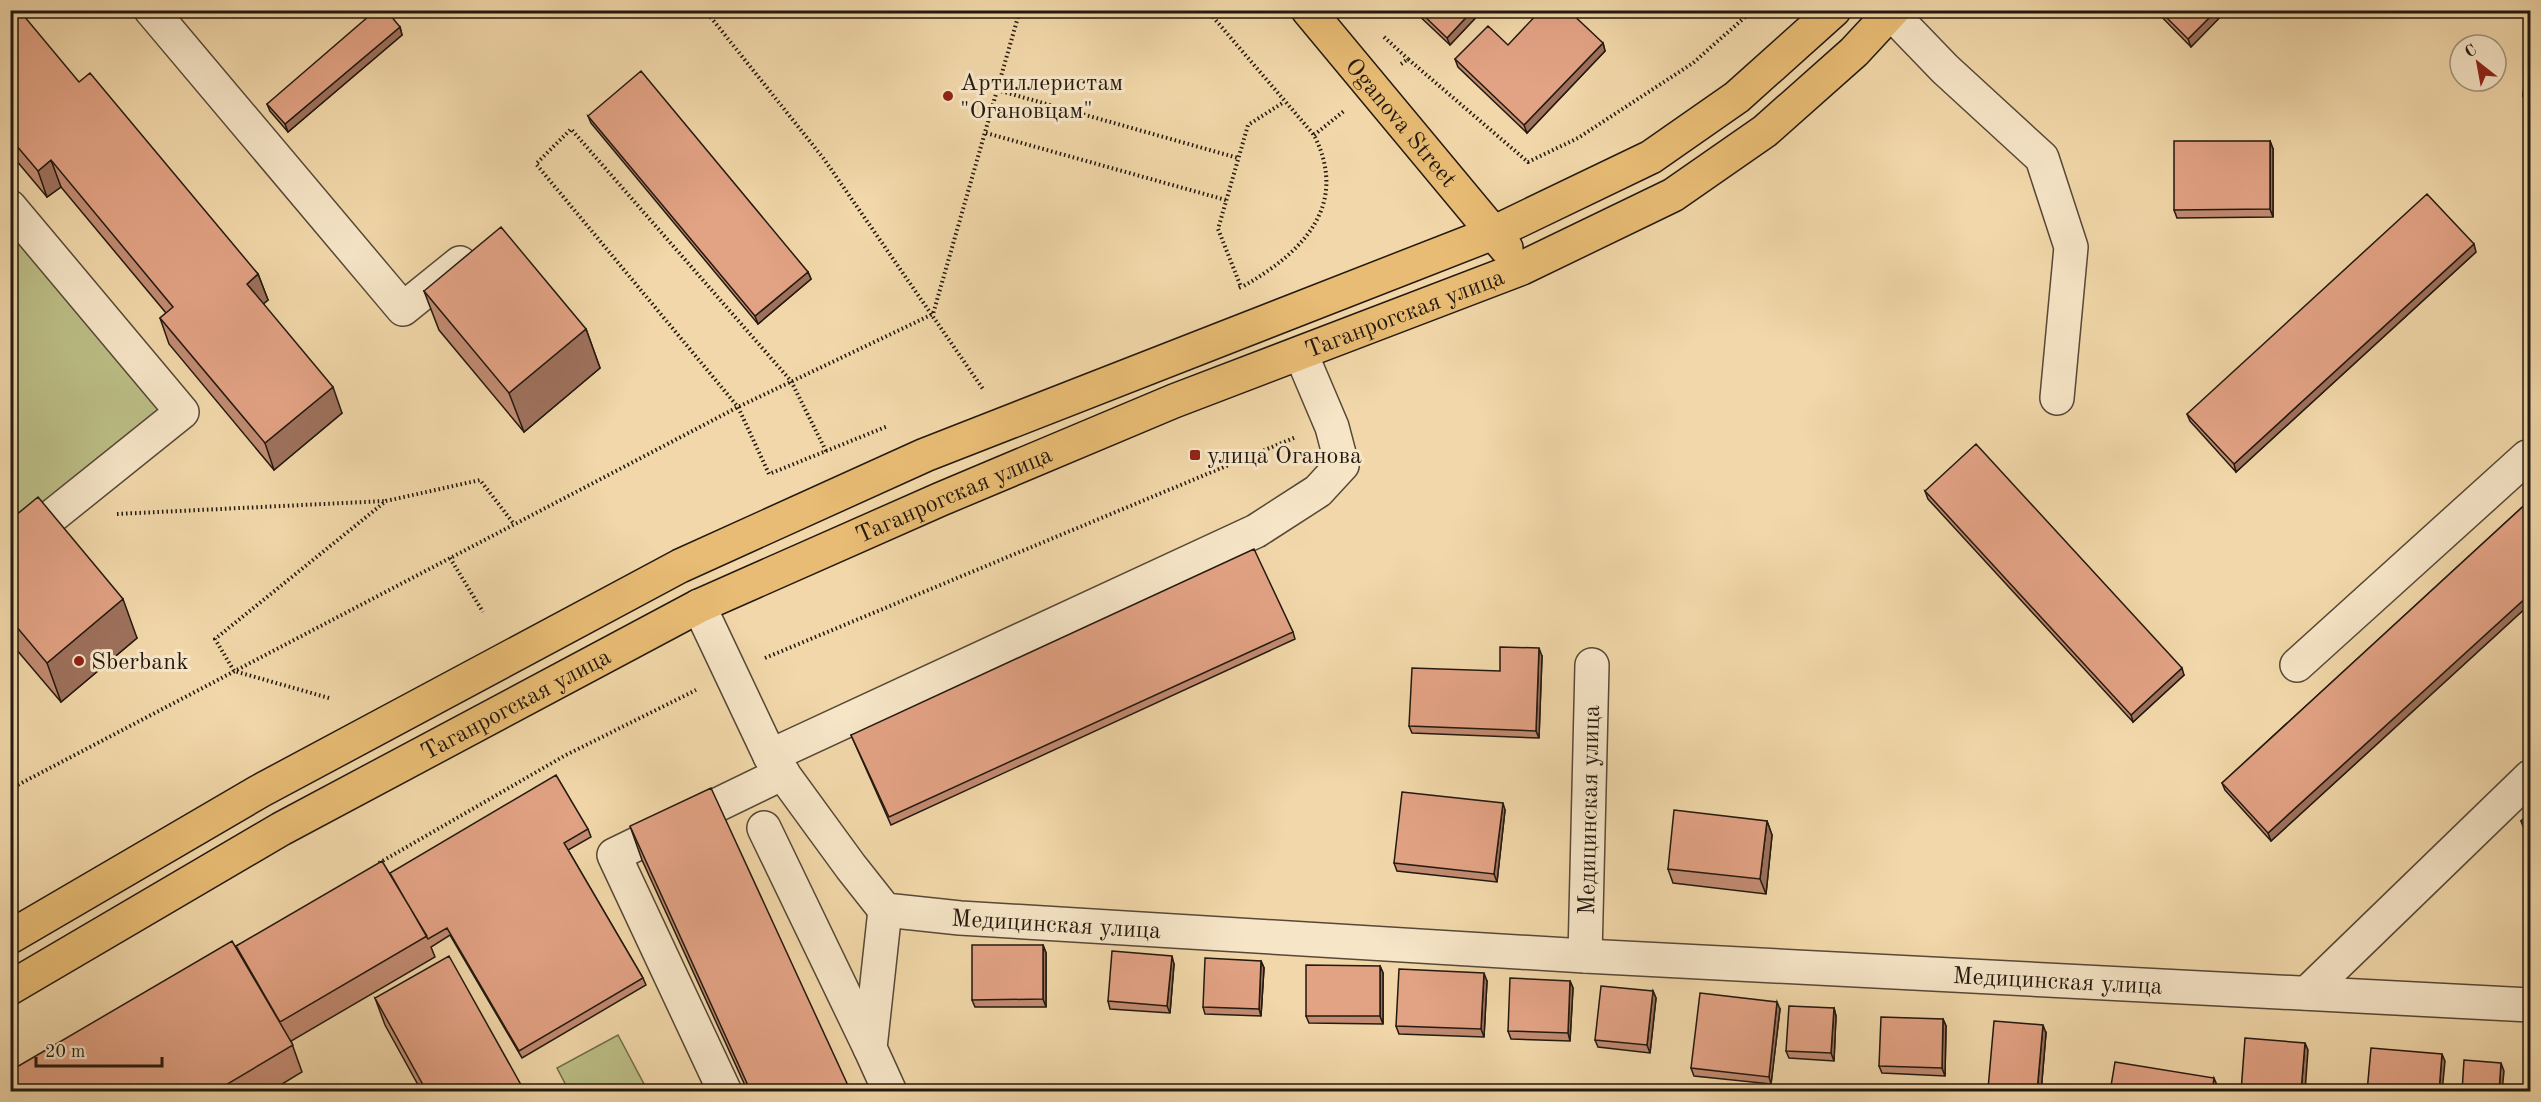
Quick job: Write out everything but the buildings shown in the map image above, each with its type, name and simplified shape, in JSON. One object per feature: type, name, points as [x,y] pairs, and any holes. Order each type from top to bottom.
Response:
[{"type":"main road","name":"Oganova Street","points":[[1308,10],[1522,268]]},
{"type":"main road","name":"Таганрогская улица","points":[[10,937],[260,791],[680,566],[925,455],[1493,233],[1651,157],[1737,97],[1834,10]]},
{"type":"main road","name":"Таганрогская улица","points":[[10,988],[281,829],[699,606],[941,499],[1153,410],[1522,268],[1673,195],[1765,131],[1854,52],[1892,12]]},
{"type":"main road","points":[[680,566],[699,606]]},
{"type":"street","points":[[151,10],[403,309],[482,246]]},
{"type":"street","points":[[1892,12],[1945,69],[2042,158],[2071,247],[2057,398]]},
{"type":"street","points":[[10,207],[182,412],[10,550]]},
{"type":"street","points":[[725,1092],[614,855],[777,764],[1256,531],[1318,491],[1342,465],[1332,427],[1301,354]]},
{"type":"street","points":[[2297,665],[2527,457],[2530,458]]},
{"type":"street","points":[[699,606],[777,764],[885,910],[870,1048]]},
{"type":"street","name":"Медицинская улица","points":[[1586,956],[1592,665]]},
{"type":"street","points":[[2307,993],[2530,777]]},
{"type":"street","points":[[764,828],[890,1092]]},
{"type":"street","name":"Медицинская улица","points":[[885,910],[960,918],[1586,956],[2530,1005]]},
{"type":"path","points":[[705,10],[824,159],[983,389]]},
{"type":"path","points":[[10,789],[738,407],[933,314],[1020,10]]},
{"type":"path","points":[[1208,10],[1314,135],[1324,155],[1328,182],[1322,213],[1306,239],[1259,277],[1231,291]]},
{"type":"path","points":[[1314,135],[1408,59],[1528,162],[1578,138],[1694,63],[1753,10]]},
{"type":"path","points":[[997,90],[1238,158]]},
{"type":"path","points":[[1242,287],[1218,229],[1248,125],[1284,102]]},
{"type":"path","points":[[826,451],[791,381],[571,129],[536,164],[738,407],[769,474],[889,426]]},
{"type":"path","points":[[986,133],[1226,200]]},
{"type":"path","points":[[973,393],[994,384]]},
{"type":"path","points":[[369,869],[564,756],[731,673],[1299,435]]},
{"type":"path","points":[[112,514],[386,501],[480,480],[514,525]]},
{"type":"path","points":[[330,698],[234,671],[215,639],[386,501]]},
{"type":"path","points":[[450,558],[483,612]]},
{"type":"green space","points":[[10,226],[166,411],[11,538],[12,242]]},
{"type":"green space","points":[[618,1035],[644,1084],[631,1091],[569,1091],[557,1068]]},
{"type":"place","name":"Артиллеристам \"Огановцам\"","points":[[948,96]]},
{"type":"place","name":"улица Оганова","points":[[1195,455]]},
{"type":"place","name":"Sberbank","points":[[79,661]]}]
